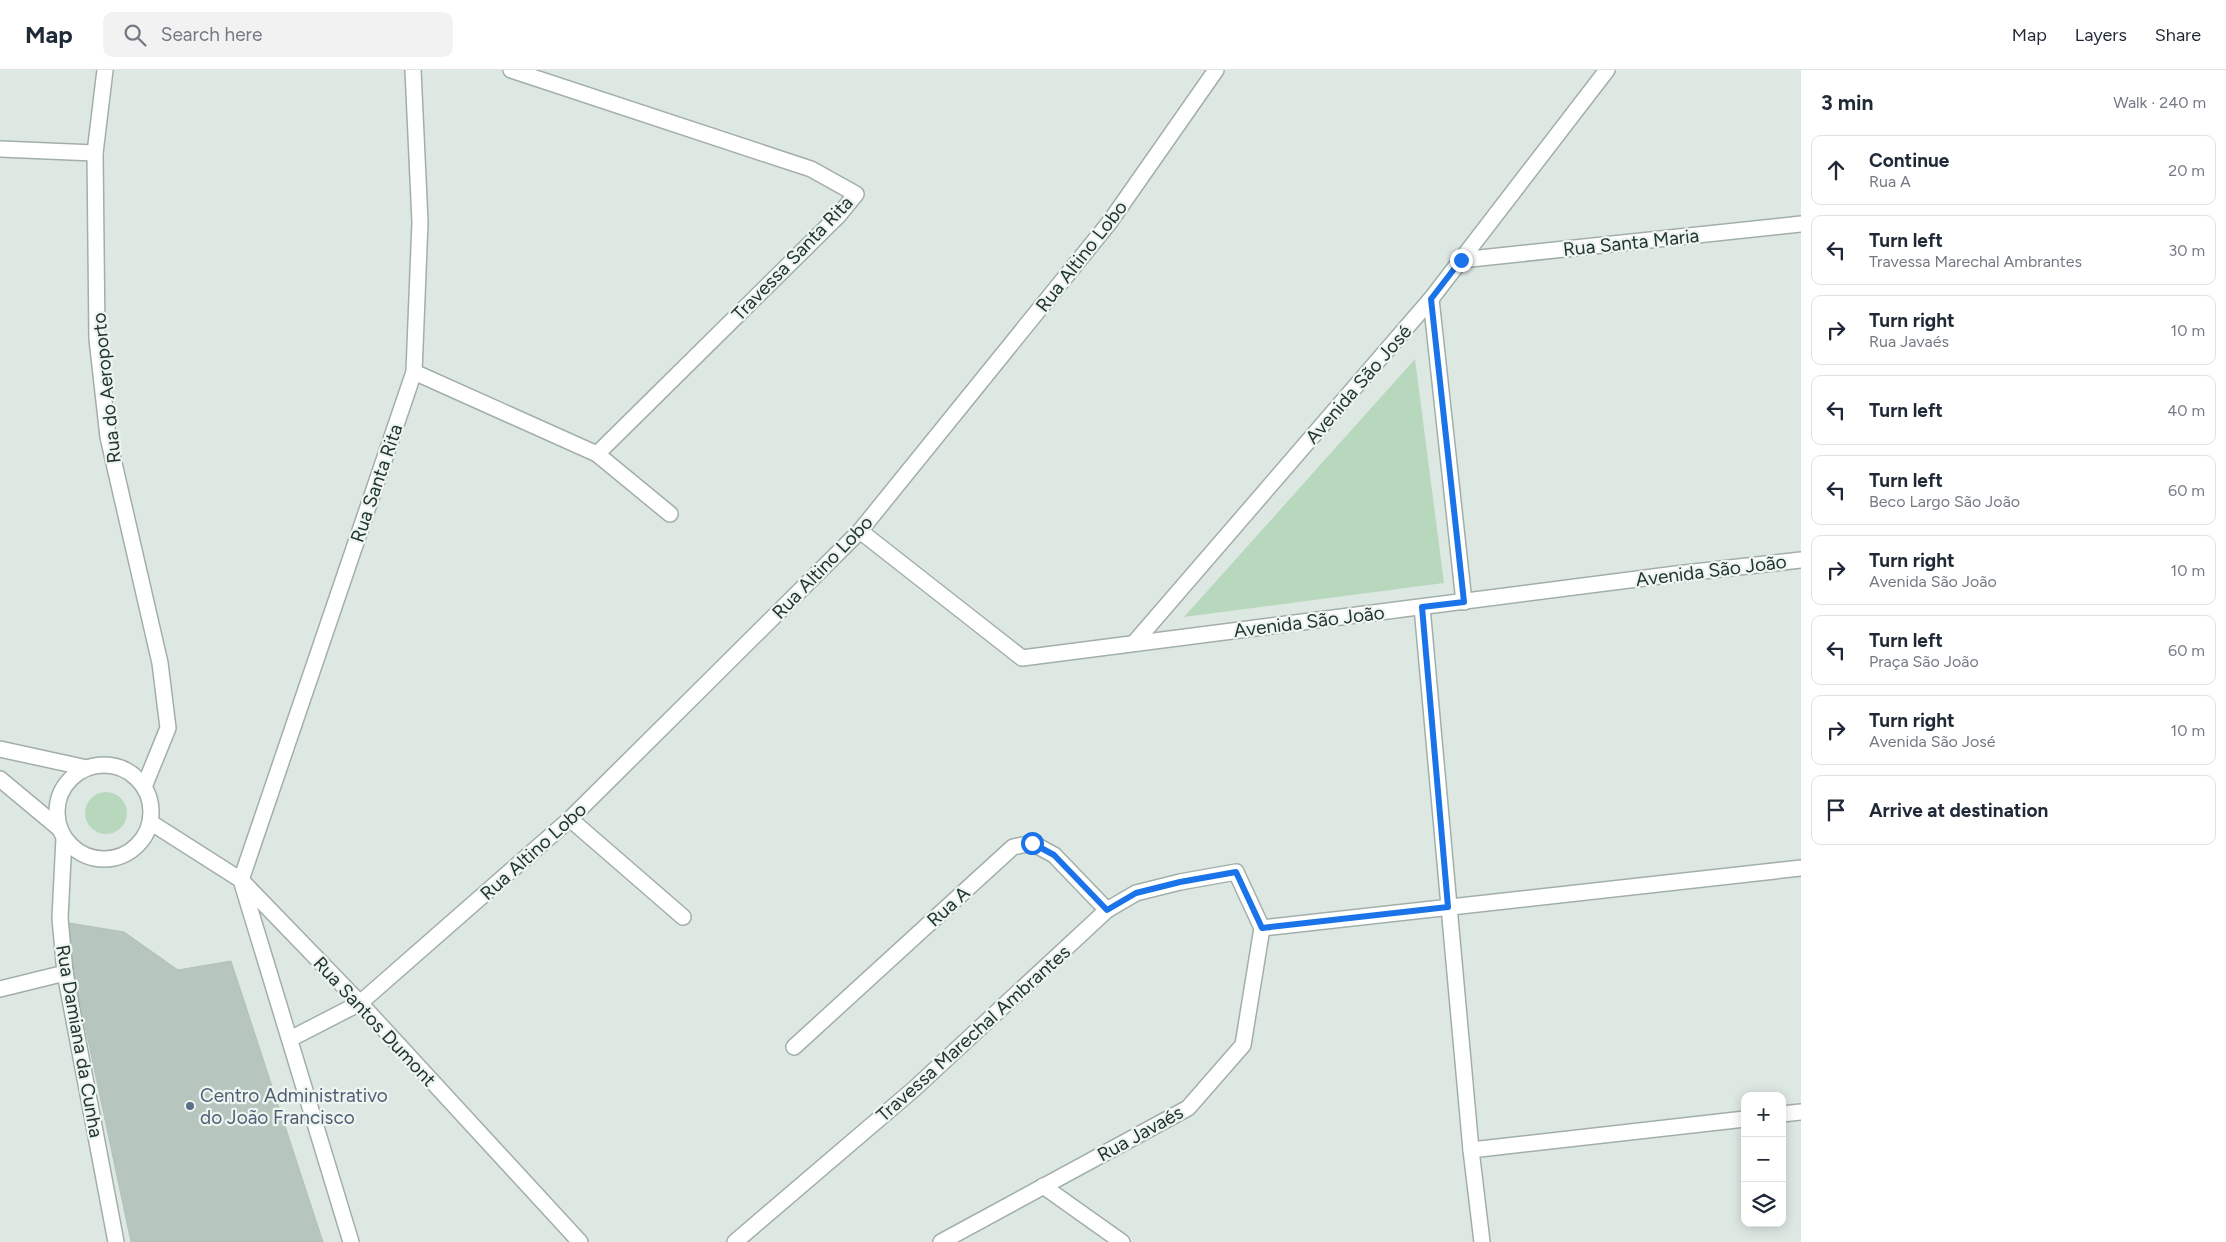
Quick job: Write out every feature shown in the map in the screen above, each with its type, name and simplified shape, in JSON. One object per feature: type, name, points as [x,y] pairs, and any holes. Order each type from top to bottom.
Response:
[{"type":"street","name":"Rua do Aeroporto","points":[[105,70],[95,153],[97,339],[108,437],[160,663],[168,728],[144,787]]},
{"type":"street","name":"Rua Santa Rita","points":[[241,880],[414,372],[420,222],[413,70]]},
{"type":"street","name":"Travessa Santa Rita","points":[[511,70],[811,169],[856,194],[838,216],[597,454]]},
{"type":"street","name":"Rua Altino Lobo","points":[[290,1039],[360,1003],[570,819],[860,531],[1109,223],[1216,70]]},
{"type":"street","name":"Avenida São José","points":[[1135,642],[1431,299],[1607,70]]},
{"type":"street","points":[[0,150],[95,153]]},
{"type":"street","name":"Rua Santa Maria","points":[[1461,260],[1801,224]]},
{"type":"street","points":[[1431,299],[1464,602]]},
{"type":"street","points":[[414,372],[597,454],[670,514]]},
{"type":"street","name":"Avenida São João","points":[[860,531],[1022,658],[1135,642],[1801,560]]},
{"type":"street","points":[[1422,607],[1448,907],[1471,1150],[1482,1242]]},
{"type":"street","points":[[0,749],[87,768],[105,765],[114,766],[131,773],[144,787],[151,804],[150,822],[147,832],[136,846],[121,856],[112,859],[96,859],[85,856],[77,851],[62,833],[0,779]]},
{"type":"street","points":[[62,833],[57,811],[61,793],[72,778],[87,768]]},
{"type":"street","points":[[570,819],[683,917]]},
{"type":"street","name":"Rua Santos Dumont","points":[[150,822],[241,880],[360,1003],[580,1242]]},
{"type":"street","name":"Rua Damiana da Cunha","points":[[62,833],[60,918],[65,973],[116,1242]]},
{"type":"street","name":"Rua A","points":[[794,1047],[1013,847],[1032,843],[1054,855],[1107,910]]},
{"type":"street","points":[[1262,928],[1801,868]]},
{"type":"street","name":"Travessa Marechal Ambrantes","points":[[735,1242],[914,1089],[1107,910],[1136,893],[1180,882],[1236,872],[1262,928]]},
{"type":"street","points":[[241,880],[351,1242]]},
{"type":"street","name":"Rua Javaés","points":[[941,1242],[1188,1108],[1243,1045],[1262,928]]},
{"type":"street","points":[[0,989],[65,973]]},
{"type":"street","points":[[1786,1114],[1801,1112]]},
{"type":"street","points":[[1471,1150],[1741,1119]]},
{"type":"street","points":[[1043,1186],[1122,1242]]},
{"type":"green space","points":[[1415,359],[1444,583],[1184,617]]},
{"type":"green space","points":[[106,792],[121,798],[127,813],[121,828],[106,834],[91,828],[85,813],[91,798]]},
{"type":"building","name":"Centro Administrativo do João Francisco","points":[[63,922],[124,932],[178,970],[231,961],[323,1242],[131,1242]]},
{"type":"place","name":"Centro Administrativo do João Francisco","points":[[190,1106]]},
{"type":"route","points":[[1032,843],[1054,855],[1107,910],[1136,893],[1180,882],[1236,872],[1262,928],[1448,907],[1422,607],[1464,602],[1431,299],[1461,260]]}]
